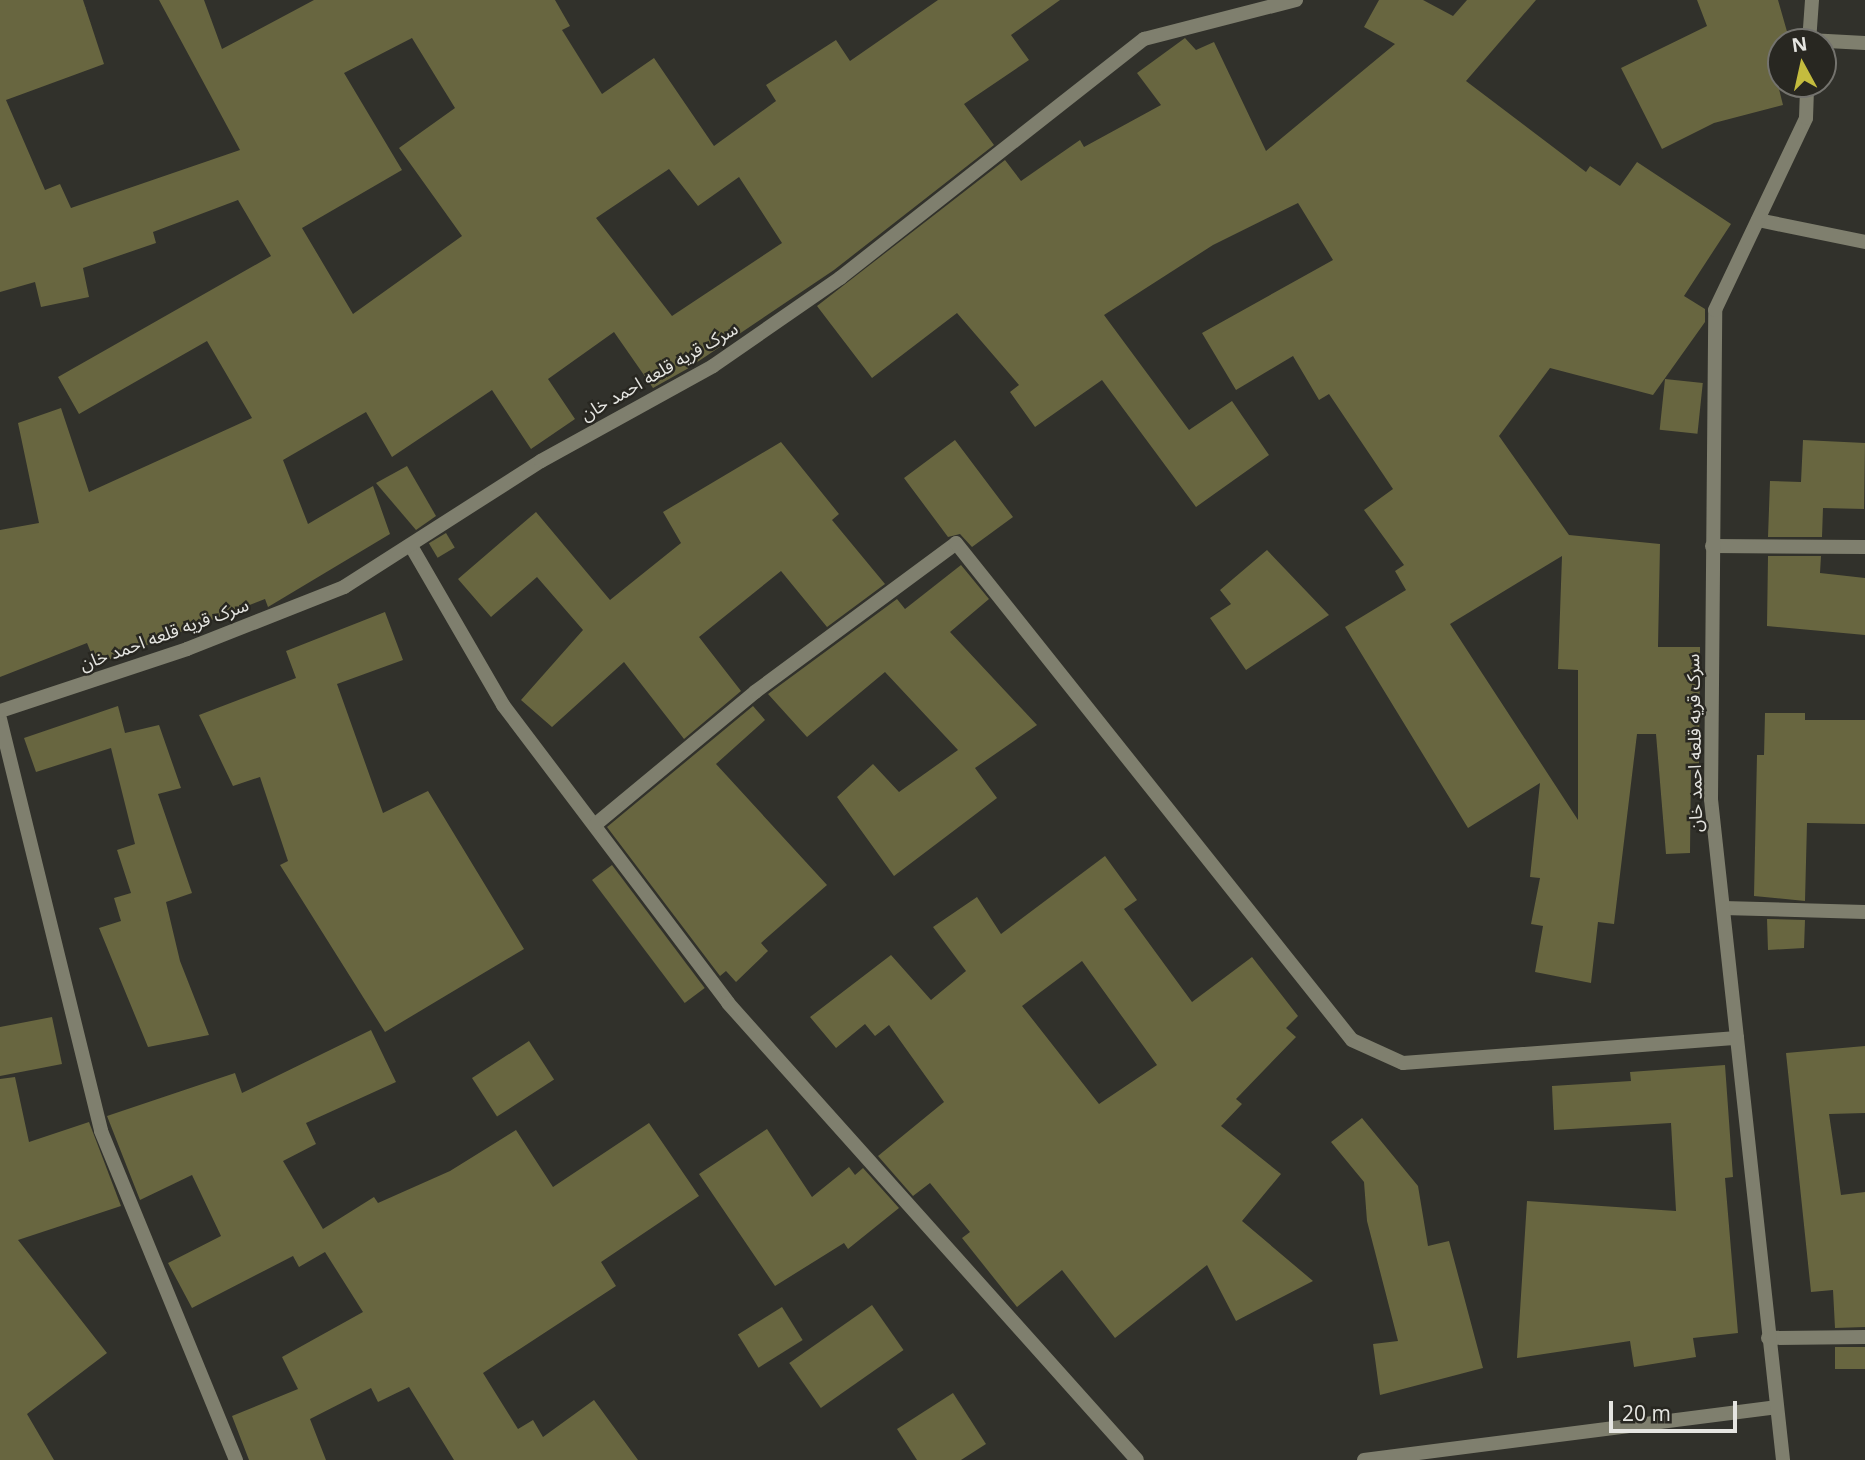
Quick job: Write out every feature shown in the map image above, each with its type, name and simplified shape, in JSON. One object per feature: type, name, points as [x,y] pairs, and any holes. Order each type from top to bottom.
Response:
[{"type":"street","name":"سرک قریه قلعه احمد خان","points":[[0,711],[187,649],[344,587],[541,461],[724,359],[840,278],[1144,39],[1296,0]]},
{"type":"street","points":[[1811,28],[1812,0]]},
{"type":"street","points":[[1837,42],[1865,43]]},
{"type":"street","name":"سرک قریه قلعه احمد خان","points":[[1783,1460],[1711,799],[1715,310],[1806,118],[1807,98]]},
{"type":"street","points":[[1758,220],[1865,242]]},
{"type":"street","points":[[596,824],[755,692],[957,543],[1352,1040],[1403,1063],[1737,1038]]},
{"type":"street","points":[[411,546],[503,705],[596,824],[728,1003],[1138,1460]]},
{"type":"street","points":[[1712,546],[1865,547]]},
{"type":"street","points":[[0,719],[101,1131],[236,1460]]},
{"type":"street","points":[[1723,908],[1865,912]]},
{"type":"street","points":[[1768,1338],[1865,1337]]},
{"type":"street","points":[[1364,1460],[1776,1407]]},
{"type":"building","points":[[0,0],[83,0],[104,64],[6,100],[45,190],[60,184],[71,208],[240,150],[159,0],[204,0],[222,49],[314,0],[555,0],[570,26],[562,30],[602,94],[654,58],[714,146],[776,101],[766,85],[836,40],[850,61],[938,0],[1060,0],[1011,35],[1029,60],[964,104],[994,145],[834,270],[687,369],[653,388],[614,332],[548,379],[575,419],[531,449],[492,390],[392,457],[366,412],[283,460],[308,524],[373,486],[390,534],[268,607],[265,599],[96,665],[87,643],[0,677],[0,530],[39,523],[18,423],[61,408],[89,492],[252,418],[207,341],[79,414],[58,377],[271,256],[238,200],[153,232],[156,243],[83,268],[89,297],[41,307],[35,282],[0,292]],"holes":[[[412,38],[455,108],[399,148],[462,236],[353,314],[302,228],[402,170],[344,73]],[[669,169],[698,206],[739,177],[782,243],[672,316],[596,218]]]},
{"type":"building","points":[[1379,0],[1423,0],[1453,16],[1467,0],[1536,0],[1466,81],[1586,172],[1590,166],[1620,186],[1637,162],[1731,224],[1684,296],[1705,309],[1705,322],[1653,395],[1550,368],[1499,436],[1569,535],[1660,544],[1658,647],[1700,647],[1699,764],[1691,764],[1690,853],[1666,854],[1656,734],[1637,734],[1614,924],[1598,922],[1591,983],[1535,972],[1543,926],[1531,924],[1540,878],[1530,877],[1540,783],[1468,828],[1345,627],[1406,590],[1395,571],[1404,565],[1364,510],[1393,489],[1329,394],[1319,400],[1293,356],[1236,390],[1202,333],[1333,260],[1298,203],[1213,245],[1104,315],[1189,430],[1232,401],[1269,455],[1196,507],[1102,380],[1035,427],[1010,392],[1019,385],[957,313],[872,378],[817,306],[1005,160],[1021,181],[1080,140],[1084,147],[1161,105],[1137,73],[1185,38],[1196,50],[1214,42],[1266,151],[1395,44],[1364,27]],"holes":[[[1562,556],[1558,669],[1578,670],[1578,820],[1450,624]]]},
{"type":"building","points":[[1697,0],[1778,0],[1786,28],[1767,28],[1767,98],[1781,98],[1783,105],[1714,123],[1662,149],[1621,68],[1707,26]]},
{"type":"building","points":[[1665,379],[1703,383],[1697,434],[1660,430]]},
{"type":"building","points":[[955,440],[1013,517],[972,547],[960,534],[948,537],[904,478]]},
{"type":"building","points":[[1803,440],[1865,443],[1864,509],[1823,508],[1822,537],[1768,537],[1770,481],[1801,482]]},
{"type":"building","points":[[781,442],[839,514],[832,520],[885,584],[827,627],[781,571],[699,637],[741,691],[684,739],[624,662],[552,727],[521,700],[583,630],[537,577],[491,617],[458,579],[536,512],[610,600],[681,543],[663,512]]},
{"type":"building","points":[[407,466],[436,516],[416,530],[376,483]]},
{"type":"building","points":[[446,533],[455,548],[438,558],[429,543]]},
{"type":"building","points":[[1267,550],[1329,615],[1246,670],[1210,618],[1231,604],[1220,590]]},
{"type":"building","points":[[1768,556],[1821,556],[1820,573],[1865,578],[1865,635],[1767,626]]},
{"type":"building","points":[[961,565],[989,599],[950,632],[1037,725],[975,768],[997,798],[894,876],[837,797],[873,764],[899,792],[958,750],[885,672],[807,737],[768,694],[897,599],[905,609]]},
{"type":"building","points":[[385,612],[403,660],[337,684],[383,813],[428,791],[524,949],[385,1032],[280,865],[288,861],[260,777],[233,786],[199,715],[296,678],[286,651]]},
{"type":"building","points":[[118,706],[125,733],[159,725],[181,788],[158,794],[192,893],[166,902],[180,961],[209,1035],[148,1047],[99,928],[121,921],[114,898],[131,893],[117,850],[135,844],[111,748],[36,772],[24,738]]},
{"type":"building","points":[[753,706],[765,720],[716,764],[827,885],[761,943],[768,951],[736,982],[726,971],[720,976],[607,827]]},
{"type":"building","points":[[1765,713],[1805,713],[1805,720],[1865,720],[1865,824],[1807,823],[1805,901],[1754,896],[1757,755],[1764,755]]},
{"type":"building","points":[[1105,856],[1137,900],[1124,909],[1192,1002],[1252,957],[1298,1016],[1286,1028],[1296,1037],[1236,1099],[1242,1104],[1221,1126],[1281,1174],[1242,1221],[1313,1281],[1236,1321],[1207,1265],[1115,1338],[1062,1270],[1017,1307],[962,1238],[970,1232],[930,1183],[913,1196],[878,1156],[944,1102],[889,1025],[875,1036],[865,1024],[836,1048],[810,1017],[891,955],[931,1000],[966,971],[933,927],[977,897],[1001,934]],"holes":[[[1082,961],[1157,1065],[1099,1104],[1022,1006]]]},
{"type":"building","points":[[612,865],[705,988],[685,1003],[592,880]]},
{"type":"building","points":[[1767,919],[1805,920],[1804,948],[1768,950]]},
{"type":"building","points":[[52,1017],[62,1064],[0,1076],[0,1027]]},
{"type":"building","points":[[371,1030],[396,1082],[306,1123],[316,1144],[283,1161],[323,1229],[374,1197],[378,1203],[450,1171],[516,1130],[553,1187],[649,1123],[699,1196],[601,1262],[616,1286],[483,1373],[518,1429],[533,1420],[543,1437],[594,1400],[638,1460],[454,1460],[409,1387],[378,1402],[371,1388],[310,1419],[326,1460],[249,1460],[232,1416],[298,1389],[282,1357],[363,1312],[325,1252],[299,1267],[293,1256],[192,1308],[168,1263],[221,1236],[192,1175],[140,1200],[107,1116],[235,1073],[242,1093]]},
{"type":"building","points":[[529,1041],[554,1080],[497,1117],[472,1078]]},
{"type":"building","points":[[1865,1046],[1865,1113],[1829,1114],[1841,1195],[1865,1192],[1865,1327],[1835,1328],[1833,1290],[1811,1292],[1786,1053]]},
{"type":"building","points":[[1725,1065],[1733,1177],[1725,1178],[1738,1333],[1693,1338],[1696,1357],[1634,1367],[1630,1341],[1517,1358],[1527,1201],[1676,1211],[1671,1123],[1554,1130],[1552,1086],[1631,1081],[1630,1072]]},
{"type":"building","points":[[15,1077],[29,1142],[89,1122],[121,1206],[18,1240],[107,1353],[27,1414],[54,1460],[0,1460],[0,1079]]},
{"type":"building","points":[[1362,1118],[1418,1186],[1428,1246],[1449,1241],[1483,1368],[1380,1395],[1373,1344],[1398,1341],[1367,1221],[1364,1182],[1331,1142]]},
{"type":"building","points":[[767,1129],[812,1197],[849,1167],[855,1175],[863,1168],[899,1208],[848,1249],[844,1243],[775,1286],[699,1174]]},
{"type":"building","points":[[872,1305],[904,1350],[821,1408],[789,1363]]},
{"type":"building","points":[[782,1307],[803,1340],[759,1368],[738,1335]]},
{"type":"building","points":[[1835,1347],[1865,1347],[1865,1369],[1835,1369]]},
{"type":"building","points":[[953,1393],[986,1444],[961,1460],[917,1460],[897,1429]]}]
